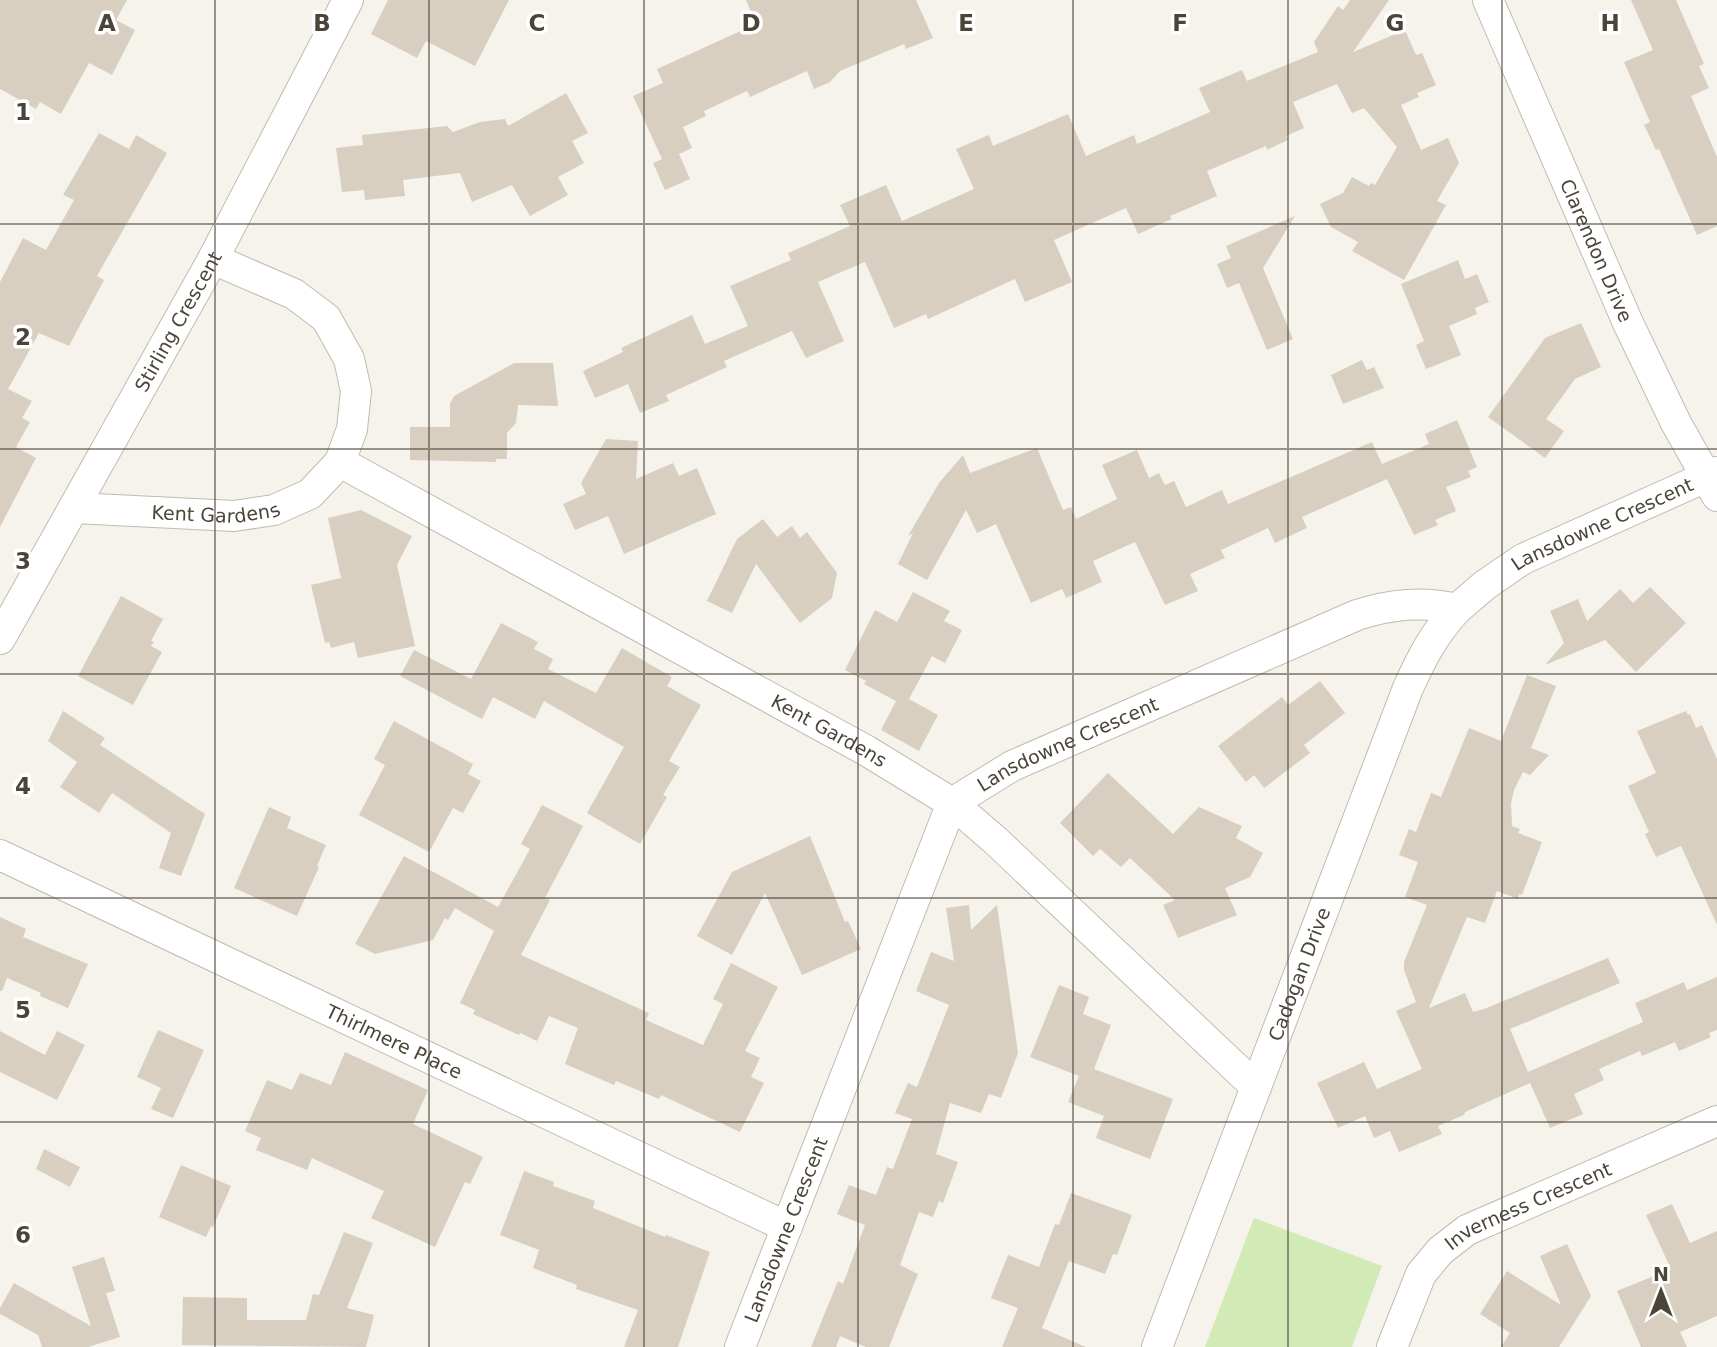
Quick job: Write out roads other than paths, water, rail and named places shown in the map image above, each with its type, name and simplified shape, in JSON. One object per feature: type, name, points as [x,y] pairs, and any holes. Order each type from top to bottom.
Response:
[{"type":"street","name":"Stirling Crescent","points":[[0,639],[213,259],[348,0]]},
{"type":"street","name":"Clarendon Drive","points":[[1488,0],[1628,323],[1676,423],[1713,481]]},
{"type":"street","name":"Kent Gardens","points":[[74,508],[233,516],[274,510],[310,494],[340,462],[352,429],[356,391],[349,359],[326,318],[294,294],[213,259]]},
{"type":"street","name":"Kent Gardens","points":[[340,462],[855,744],[952,803],[996,841],[1256,1087]]},
{"type":"street","name":"Lansdowne Crescent","points":[[740,1347],[952,803],[1012,766],[1357,615],[1402,604],[1432,604],[1457,609],[1485,585],[1523,559],[1713,481]]},
{"type":"street","name":"Cadogan Drive","points":[[1157,1347],[1408,688],[1438,629],[1457,609]]},
{"type":"street","name":"Thirlmere Place","points":[[0,855],[787,1227]]},
{"type":"street","name":"Inverness Crescent","points":[[1392,1347],[1422,1274],[1440,1251],[1467,1230],[1717,1121]]}]
